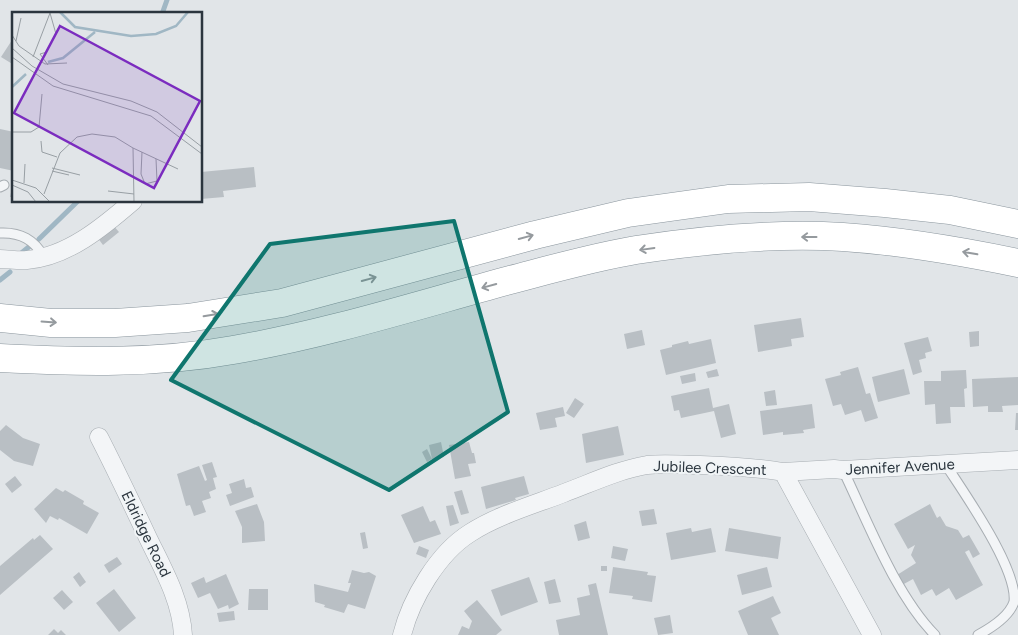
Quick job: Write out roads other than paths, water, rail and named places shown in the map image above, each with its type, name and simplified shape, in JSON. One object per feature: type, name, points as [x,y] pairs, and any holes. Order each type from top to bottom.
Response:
[{"type":"highway","points":[[0,318],[51,323],[115,323],[188,318],[282,303],[535,235],[628,214],[728,199],[809,197],[885,203],[950,210],[1018,224]]},
{"type":"highway","points":[[0,358],[64,361],[139,361],[232,350],[327,330],[561,266],[634,251],[708,241],[787,237],[841,237],[899,242],[1018,263]]},
{"type":"street","points":[[0,259],[26,260],[44,258],[61,252],[82,240],[116,216],[132,202]]},
{"type":"street","name":"Eldridge Road","points":[[99,437],[167,577],[178,603],[183,635]]},
{"type":"street","name":"Jennifer Avenue","points":[[783,472],[1018,460]]},
{"type":"street","name":"Jubilee Crescent","points":[[402,635],[416,600],[429,576],[458,542],[469,533],[505,516],[615,474],[646,466],[666,464],[748,467],[783,472],[872,635]]},
{"type":"lane","points":[[0,233],[23,236],[31,240],[38,247],[44,258]]},
{"type":"lane","points":[[946,465],[1007,560],[1015,588],[1014,602],[1006,615],[989,630],[978,635]]},
{"type":"lane","points":[[843,470],[905,596],[935,635]]},
{"type":"waterway","points":[[163,12],[167,0]]},
{"type":"waterway","points":[[39,239],[77,202]]},
{"type":"waterway","points":[[19,255],[30,246]]},
{"type":"waterway","points":[[0,280],[10,272]]}]
